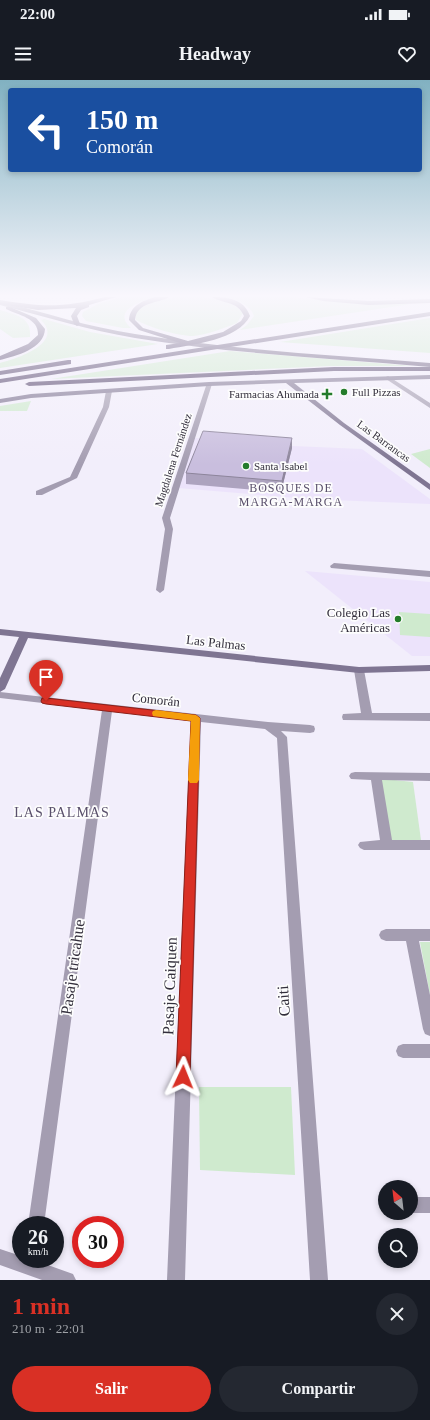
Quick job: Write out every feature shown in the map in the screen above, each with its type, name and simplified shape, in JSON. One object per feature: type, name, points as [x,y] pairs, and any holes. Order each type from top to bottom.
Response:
[{"type":"highway","points":[[0,358],[16,353]]},
{"type":"highway","points":[[0,373],[129,353]]},
{"type":"highway","points":[[0,381],[181,353]]},
{"type":"highway","points":[[0,386],[68,381],[334,369],[430,369]]},
{"type":"main road","points":[[298,353],[430,365]]},
{"type":"main road","points":[[344,353],[430,360]]},
{"type":"street","points":[[0,401],[31,396],[209,384],[430,377]]},
{"type":"street","points":[[388,378],[430,406]]},
{"type":"street","name":"Las Barrancas","points":[[287,381],[430,484]]},
{"type":"street","name":"Magdalena Fernández","points":[[160,590],[169,529],[166,518],[209,384]]},
{"type":"street","points":[[39,493],[73,478],[106,407],[109,391]]},
{"type":"street","name":"Las Barrancas","points":[[385,453],[430,488]]},
{"type":"street","points":[[334,566],[430,574]]},
{"type":"street","name":"Las Palmas","points":[[0,632],[25,636],[359,670],[430,668]]},
{"type":"street","points":[[0,689],[25,636]]},
{"type":"street","points":[[359,670],[367,717]]},
{"type":"street","name":"Comorán","points":[[0,695],[268,726],[310,728]]},
{"type":"street","name":"Pasaje tricahue","points":[[37,1216],[108,708]]},
{"type":"street","points":[[347,717],[430,717]]},
{"type":"street","name":"Pasaje Caiquen","points":[[176,1280],[196,718]]},
{"type":"street","name":"Caiti","points":[[268,726],[282,736],[319,1280]]},
{"type":"street","points":[[356,776],[430,777]]},
{"type":"street","points":[[376,777],[387,844]]},
{"type":"street","points":[[364,845],[430,845]]},
{"type":"street","points":[[386,935],[430,935]]},
{"type":"street","points":[[411,936],[430,1029]]},
{"type":"street","points":[[403,1051],[430,1051]]},
{"type":"street","points":[[418,1205],[430,1205]]},
{"type":"street","points":[[0,1257],[12,1259]]},
{"type":"street","points":[[41,1268],[67,1280]]},
{"type":"shaded area","points":[[195,438],[293,446],[362,449],[430,499],[430,504],[308,499],[178,488]]},
{"type":"shaded area","name":"Colegio Las Américas","points":[[305,571],[430,582],[430,656],[412,656]]},
{"type":"green space","points":[[99,353],[0,368],[0,363],[26,354]]},
{"type":"green space","points":[[217,353],[254,353],[413,366],[329,366],[51,379]]},
{"type":"green space","points":[[31,401],[27,411],[0,411],[0,406]]},
{"type":"green space","points":[[430,449],[430,468],[411,454]]},
{"type":"green space","points":[[399,612],[430,614],[430,637],[400,635]]},
{"type":"green space","points":[[376,778],[413,782],[421,840],[386,840]]},
{"type":"green space","points":[[420,942],[430,942],[430,995]]},
{"type":"green space","points":[[199,1087],[291,1087],[295,1175],[200,1170]]},
{"type":"building","name":"Santa Isabel","points":[[203,431],[292,438],[282,481],[186,473]]},
{"type":"slow traffic","points":[[156,713],[196,718],[193,780]]},
{"type":"place","name":"Full Pizzas","points":[[344,392]]},
{"type":"place","name":"Farmacias Ahumada","points":[[327,394]]},
{"type":"place","name":"Santa Isabel","points":[[246,466]]},
{"type":"place","name":"Colegio Las Américas","points":[[398,619]]},
{"type":"district","name":"BOSQUES DE MARGA-MARGA","points":[[291,495]]},
{"type":"district","name":"LAS PALMAS","points":[[62,812]]},
{"type":"route","points":[[46,701],[196,718],[183,1077]]}]
